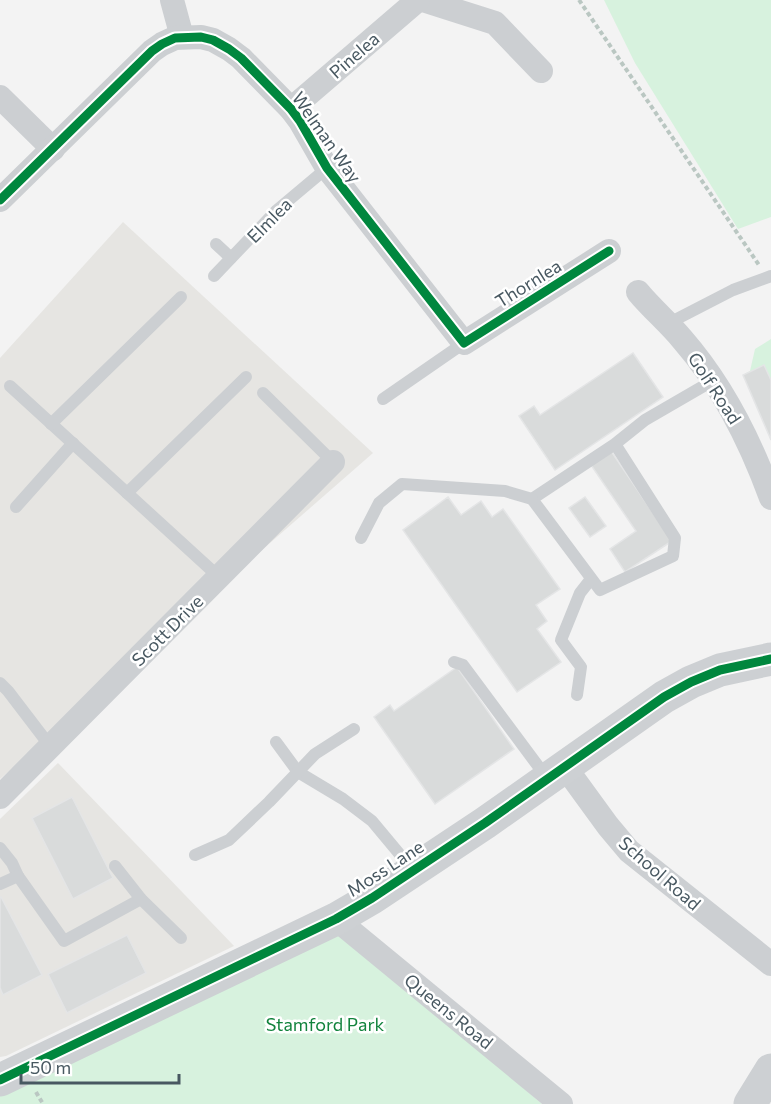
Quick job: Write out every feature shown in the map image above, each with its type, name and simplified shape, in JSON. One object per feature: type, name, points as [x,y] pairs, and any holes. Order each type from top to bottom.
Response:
[{"type":"street","points":[[172,0],[182,38]]},
{"type":"street","points":[[420,0],[495,23],[541,71]]},
{"type":"street","name":"Pinelea","points":[[291,109],[420,0]]},
{"type":"street","name":"Welman Way","points":[[0,200],[152,51],[175,38],[201,37],[213,40],[241,58],[291,109],[327,168],[464,343]]},
{"type":"street","points":[[0,97],[53,149]]},
{"type":"street","name":"Thornlea","points":[[464,343],[609,251]]},
{"type":"street","name":"Golf Road","points":[[638,292],[681,338],[714,380],[743,431],[771,498]]},
{"type":"street","name":"Scott Drive","points":[[0,797],[333,462]]},
{"type":"street","name":"Moss Lane","points":[[0,1080],[336,919],[372,898],[485,823],[664,698],[691,682],[720,670],[771,659]]},
{"type":"street","name":"School Road","points":[[556,773],[629,851],[771,964]]},
{"type":"street","name":"Queens Road","points":[[336,919],[561,1104]]},
{"type":"street","points":[[750,1104],[771,1071]]},
{"type":"lane","name":"Elmlea","points":[[214,276],[277,210],[327,168]]},
{"type":"lane","points":[[216,244],[231,258]]},
{"type":"lane","points":[[667,324],[733,290],[769,277]]},
{"type":"lane","points":[[51,423],[181,297]]},
{"type":"lane","points":[[383,399],[464,343]]},
{"type":"lane","points":[[126,493],[246,377]]},
{"type":"lane","points":[[532,499],[615,444],[645,420],[714,380]]},
{"type":"lane","points":[[10,386],[219,577]]},
{"type":"lane","points":[[263,393],[333,462]]},
{"type":"lane","points":[[16,507],[73,443]]},
{"type":"lane","points":[[361,538],[379,503],[402,484],[505,491],[532,499],[600,590],[673,556],[675,537],[615,444]]},
{"type":"lane","points":[[577,695],[581,667],[561,640],[580,593],[591,579]]},
{"type":"lane","points":[[454,662],[463,665],[556,773]]},
{"type":"lane","points":[[0,683],[8,690],[50,746]]},
{"type":"lane","points":[[195,855],[229,840],[315,754],[354,729]]},
{"type":"lane","points":[[276,742],[298,772],[344,799],[372,821],[413,870]]},
{"type":"lane","points":[[0,848],[64,941],[141,899]]},
{"type":"lane","points":[[116,866],[141,899],[181,938]]},
{"type":"lane","points":[[0,884],[18,876]]},
{"type":"path","points":[[579,0],[769,277]]},
{"type":"shaded area","points":[[123,222],[373,453],[0,779],[0,358]]},
{"type":"shaded area","points":[[58,763],[234,946],[0,1057],[0,819]]},
{"type":"green space","points":[[604,0],[771,0],[771,217],[738,229],[635,63]]},
{"type":"green space","points":[[771,339],[771,440],[743,375],[750,371],[755,349]]},
{"type":"green space","name":"Stamford Park","points":[[338,929],[542,1104],[0,1104],[0,1096]]},
{"type":"building","points":[[633,353],[663,397],[555,470],[519,416],[534,406],[540,415]]},
{"type":"building","points":[[764,365],[771,380],[771,440],[743,375]]},
{"type":"building","points":[[611,451],[672,541],[625,572],[610,549],[636,531],[591,465]]},
{"type":"building","points":[[448,497],[461,515],[481,501],[492,517],[503,509],[560,589],[536,605],[547,621],[537,629],[561,662],[517,692],[403,530]]},
{"type":"building","points":[[585,497],[606,526],[590,537],[569,508]]},
{"type":"building","points":[[457,667],[514,749],[435,804],[374,717],[390,705],[394,711]]},
{"type":"building","points":[[72,797],[113,878],[73,899],[32,818]]},
{"type":"building","points":[[0,897],[42,975],[3,995],[0,988]]},
{"type":"building","points":[[127,935],[146,973],[67,1013],[48,974]]},
{"type":"cycle path","points":[[0,200],[152,51],[175,38],[201,37],[213,40],[241,58],[291,109],[327,168],[464,343],[609,251]]},
{"type":"cycle path","points":[[0,1080],[336,919],[372,898],[485,823],[664,697],[720,670],[771,659]]}]
